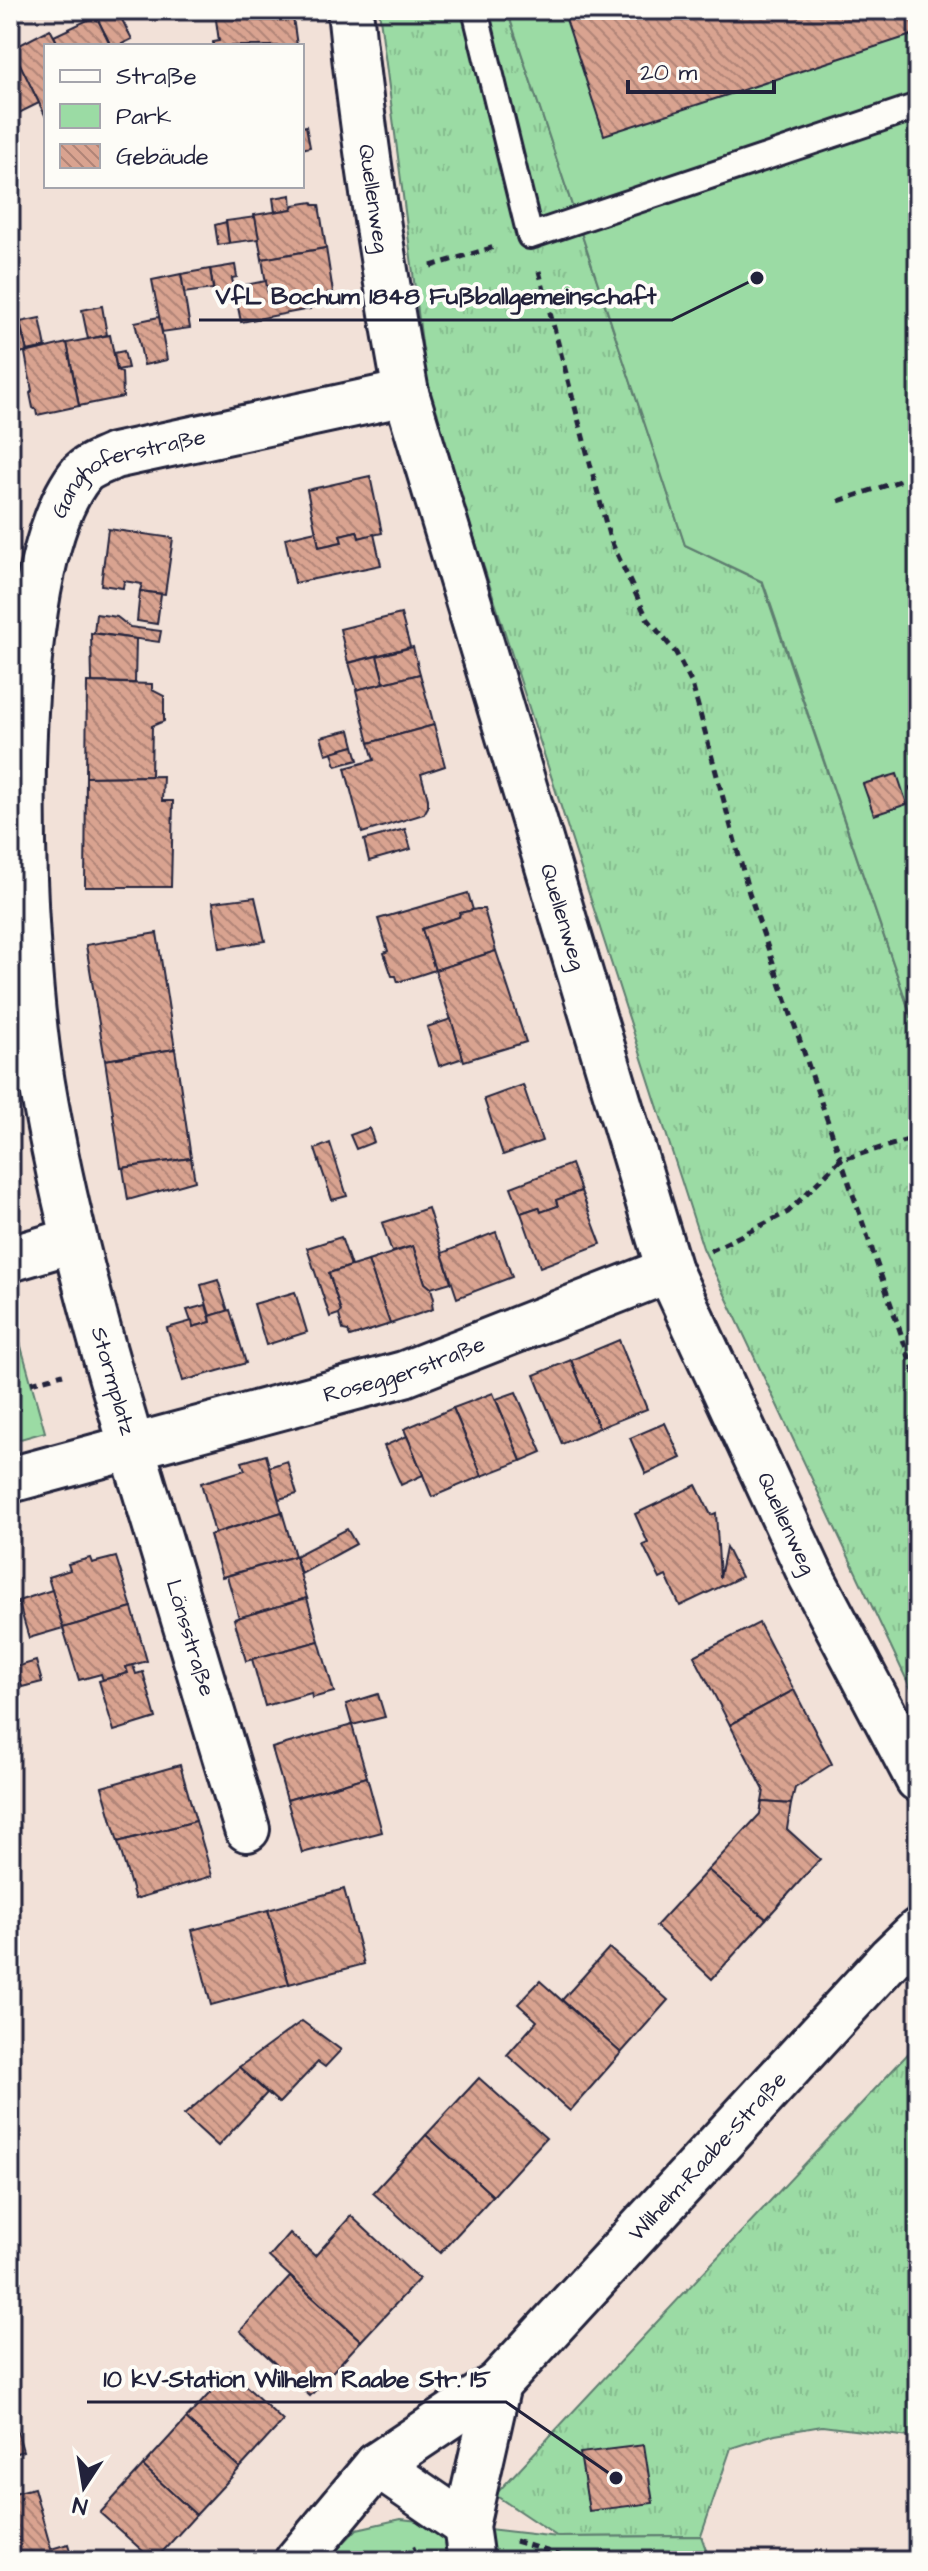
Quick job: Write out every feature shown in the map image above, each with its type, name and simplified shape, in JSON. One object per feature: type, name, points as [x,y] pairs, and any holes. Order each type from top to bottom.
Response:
[{"type":"street","name":"Quellenweg","points":[[350,10],[357,83],[406,393],[669,1270],[811,1576],[918,1779]]},
{"type":"street","name":"Ganghoferstraße","points":[[74,1240],[42,1081],[23,924],[18,762],[21,678],[25,636],[49,530],[66,494],[84,470],[114,456],[406,393]]},
{"type":"street","points":[[10,1259],[74,1240]]},
{"type":"street","name":"Stormplatz","points":[[10,1480],[132,1447],[74,1240]]},
{"type":"street","name":"Roseggerstraße","points":[[132,1447],[404,1374],[669,1270]]},
{"type":"street","name":"Lönsstraße","points":[[132,1447],[247,1829]]},
{"type":"street","name":"Wilhelm-Raabe-Straße","points":[[297,2561],[377,2465],[498,2384],[918,1931]]},
{"type":"street","name":"Wilhelm-Raabe-Straße","points":[[377,2465],[468,2543],[498,2384]]},
{"type":"lane","points":[[475,10],[530,236],[918,106]]},
{"type":"path","points":[[386,281],[530,236],[610,539],[647,618],[676,653],[692,684],[749,893],[918,1383]]},
{"type":"path","points":[[839,501],[918,475]]},
{"type":"path","points":[[909,789],[918,786]]},
{"type":"path","points":[[669,1270],[747,1235],[788,1212],[840,1160],[918,1137]]},
{"type":"green space","points":[[379,10],[507,10],[685,545],[762,582],[918,1036],[918,1704],[703,1248],[429,397]]},
{"type":"green space","points":[[507,10],[918,10],[918,1036],[763,582],[685,545]]},
{"type":"green space","points":[[10,1307],[45,1432],[10,1442]]},
{"type":"green space","points":[[918,2043],[918,2438],[822,2426],[775,2434],[731,2448],[701,2536],[558,2537],[495,2495]]},
{"type":"green space","points":[[401,2519],[558,2537],[701,2536],[710,2561],[326,2561],[357,2529]]},
{"type":"building","points":[[93,10],[117,10],[132,39],[122,44],[110,44]]},
{"type":"building","points":[[292,10],[297,44],[213,44],[219,41],[215,13]]},
{"type":"building","points":[[563,10],[918,10],[918,33],[604,135]]},
{"type":"building","points":[[96,16],[110,44],[58,44],[54,36]]},
{"type":"building","points":[[50,29],[58,44],[44,44],[44,113],[12,49]]},
{"type":"building","points":[[20,64],[39,103],[19,113],[10,94],[10,69]]},
{"type":"building","points":[[304,126],[310,147],[304,148]]},
{"type":"building","points":[[291,195],[292,209],[275,212],[273,198]]},
{"type":"building","points":[[312,202],[319,205],[326,248],[262,259],[254,215],[292,209],[294,205]]},
{"type":"building","points":[[255,217],[259,239],[229,243],[226,221]]},
{"type":"building","points":[[226,222],[229,243],[218,245],[215,225]]},
{"type":"building","points":[[326,248],[333,292],[308,299],[269,302],[262,259]]},
{"type":"building","points":[[235,265],[237,277],[232,278],[236,300],[216,304],[210,269]]},
{"type":"building","points":[[210,269],[213,289],[184,293],[181,274]]},
{"type":"building","points":[[181,274],[190,328],[162,332],[152,280]]},
{"type":"building","points":[[266,281],[269,302],[305,297],[310,309],[241,322],[234,287]]},
{"type":"building","points":[[102,306],[107,335],[88,339],[82,310]]},
{"type":"building","points":[[17,315],[27,351],[10,356],[10,316]]},
{"type":"building","points":[[159,317],[167,360],[144,365],[135,322]]},
{"type":"building","points":[[40,318],[46,347],[27,351],[20,322]]},
{"type":"building","points":[[110,335],[117,370],[122,373],[123,397],[79,406],[67,343]]},
{"type":"building","points":[[67,343],[79,406],[37,415],[30,393],[25,353]]},
{"type":"building","points":[[124,351],[128,368],[117,370],[114,353]]},
{"type":"building","points":[[370,476],[382,533],[359,538],[357,531],[340,535],[342,542],[319,547],[307,490]]},
{"type":"building","points":[[108,529],[173,538],[165,594],[140,591],[142,584],[124,581],[123,588],[101,585]]},
{"type":"building","points":[[316,531],[319,547],[342,542],[340,535],[357,531],[359,538],[374,534],[381,565],[295,583],[285,538]]},
{"type":"building","points":[[140,591],[161,594],[157,624],[137,621]]},
{"type":"building","points":[[96,614],[117,617],[130,627],[161,631],[159,642],[94,633]]},
{"type":"building","points":[[401,614],[410,647],[348,663],[340,629]]},
{"type":"building","points":[[91,633],[136,639],[135,683],[92,682]]},
{"type":"building","points":[[413,647],[420,674],[384,683],[377,656]]},
{"type":"building","points":[[377,656],[384,683],[357,690],[349,663]]},
{"type":"building","points":[[420,674],[434,725],[369,743],[356,690]]},
{"type":"building","points":[[87,682],[152,684],[152,690],[164,696],[164,721],[152,726],[151,776],[86,777]]},
{"type":"building","points":[[434,725],[445,766],[421,774],[428,799],[424,814],[362,833],[345,768],[374,760],[369,743]]},
{"type":"building","points":[[350,730],[354,746],[326,754],[321,737]]},
{"type":"building","points":[[354,746],[358,760],[336,766],[332,752]]},
{"type":"building","points":[[897,774],[907,804],[874,815],[863,784]]},
{"type":"building","points":[[163,776],[162,801],[173,801],[171,887],[85,887],[86,777]]},
{"type":"building","points":[[405,829],[411,849],[369,861],[364,840]]},
{"type":"building","points":[[468,893],[473,910],[422,929],[435,970],[398,982],[396,976],[392,976],[384,953],[388,951],[378,919]]},
{"type":"building","points":[[255,897],[265,941],[220,948],[213,902]]},
{"type":"building","points":[[484,909],[496,951],[435,970],[422,929]]},
{"type":"building","points":[[157,933],[175,1049],[105,1060],[86,945]]},
{"type":"building","points":[[496,951],[526,1042],[464,1061],[435,970]]},
{"type":"building","points":[[451,1019],[463,1058],[439,1066],[427,1027]]},
{"type":"building","points":[[175,1049],[191,1158],[121,1168],[105,1060]]},
{"type":"building","points":[[523,1085],[542,1141],[503,1155],[484,1099]]},
{"type":"building","points":[[369,1128],[374,1142],[356,1149],[350,1135]]},
{"type":"building","points":[[330,1143],[347,1196],[332,1200],[315,1149]]},
{"type":"building","points":[[191,1158],[195,1181],[128,1200],[123,1168]]},
{"type":"building","points":[[571,1164],[581,1191],[556,1200],[558,1206],[541,1212],[539,1207],[521,1213],[511,1187]]},
{"type":"building","points":[[581,1191],[601,1244],[540,1267],[521,1213],[539,1207],[541,1212],[558,1206],[556,1200]]},
{"type":"building","points":[[428,1208],[451,1282],[431,1288],[425,1283],[413,1246],[392,1252],[382,1223]]},
{"type":"building","points":[[496,1232],[512,1277],[457,1298],[442,1253]]},
{"type":"building","points":[[341,1237],[351,1266],[329,1273],[341,1311],[330,1317],[307,1248]]},
{"type":"building","points":[[413,1246],[425,1283],[431,1288],[433,1309],[390,1324],[368,1261]]},
{"type":"building","points":[[368,1261],[390,1324],[350,1337],[348,1331],[343,1330],[339,1315],[341,1311],[329,1273]]},
{"type":"building","points":[[218,1280],[228,1311],[210,1316],[201,1285]]},
{"type":"building","points":[[295,1292],[307,1332],[266,1345],[254,1304]]},
{"type":"building","points":[[206,1305],[211,1322],[193,1327],[187,1310]]},
{"type":"building","points":[[230,1310],[246,1363],[183,1381],[167,1328],[192,1321],[193,1327],[211,1322],[210,1316]]},
{"type":"building","points":[[619,1340],[647,1409],[599,1428],[571,1360]]},
{"type":"building","points":[[571,1360],[599,1428],[562,1444],[534,1375]]},
{"type":"building","points":[[516,1392],[542,1452],[521,1461],[496,1399]]},
{"type":"building","points":[[493,1393],[521,1461],[482,1476],[453,1408]]},
{"type":"building","points":[[453,1408],[482,1476],[432,1497],[404,1429]]},
{"type":"building","points":[[665,1423],[681,1458],[646,1474],[630,1438]]},
{"type":"building","points":[[407,1436],[423,1475],[401,1485],[384,1446]]},
{"type":"building","points":[[266,1455],[282,1512],[215,1533],[201,1483],[245,1470],[242,1462]]},
{"type":"building","points":[[287,1461],[297,1494],[279,1499],[269,1467]]},
{"type":"building","points":[[696,1485],[711,1515],[716,1513],[720,1578],[726,1547],[741,1577],[680,1606],[666,1576],[660,1579],[643,1545],[648,1543],[635,1514]]},
{"type":"building","points":[[282,1512],[295,1556],[222,1577],[210,1535]]},
{"type":"building","points":[[347,1529],[356,1544],[301,1574],[295,1556]]},
{"type":"building","points":[[295,1556],[307,1598],[239,1618],[227,1576]]},
{"type":"building","points":[[116,1557],[132,1608],[63,1628],[48,1577],[70,1570],[68,1564],[90,1558],[92,1563]]},
{"type":"building","points":[[52,1590],[63,1628],[29,1638],[18,1601]]},
{"type":"building","points":[[307,1598],[319,1641],[246,1661],[234,1619]]},
{"type":"building","points":[[132,1608],[147,1661],[126,1667],[128,1673],[103,1680],[101,1674],[79,1680],[63,1628]]},
{"type":"building","points":[[759,1623],[794,1690],[730,1725],[694,1656]]},
{"type":"building","points":[[319,1641],[334,1692],[312,1698],[311,1693],[265,1706],[252,1659]]},
{"type":"building","points":[[36,1661],[42,1682],[22,1687],[16,1667]]},
{"type":"building","points":[[133,1665],[136,1674],[143,1672],[156,1718],[114,1731],[99,1681],[128,1673],[126,1667]]},
{"type":"building","points":[[794,1690],[832,1764],[795,1788],[791,1804],[762,1802],[764,1790],[730,1725]]},
{"type":"building","points":[[378,1694],[385,1717],[352,1725],[346,1704]]},
{"type":"building","points":[[352,1725],[367,1777],[287,1800],[272,1748]]},
{"type":"building","points":[[180,1765],[196,1821],[118,1842],[102,1787]]},
{"type":"building","points":[[367,1777],[382,1832],[302,1853],[287,1800]]},
{"type":"building","points":[[762,1802],[791,1804],[787,1829],[820,1859],[766,1919],[708,1870],[760,1814]]},
{"type":"building","points":[[196,1821],[212,1876],[135,1899],[118,1842]]},
{"type":"building","points":[[708,1870],[766,1919],[712,1979],[656,1926]]},
{"type":"building","points":[[344,1889],[364,1964],[289,1984],[268,1910]]},
{"type":"building","points":[[268,1910],[289,1984],[211,2005],[192,1930]]},
{"type":"building","points":[[609,1948],[668,2000],[621,2053],[562,2000]]},
{"type":"building","points":[[540,1981],[621,2053],[570,2111],[507,2055],[537,2021],[518,2004]]},
{"type":"building","points":[[302,2021],[341,2050],[325,2067],[318,2062],[279,2103],[239,2067]]},
{"type":"building","points":[[239,2067],[267,2093],[218,2146],[184,2115]]},
{"type":"building","points":[[479,2078],[546,2138],[493,2196],[426,2135]]},
{"type":"building","points":[[426,2135],[493,2196],[440,2253],[373,2193]]},
{"type":"building","points":[[351,2216],[419,2279],[361,2341],[269,2257],[290,2233],[315,2256]]},
{"type":"building","points":[[290,2277],[361,2341],[310,2396],[240,2331]]},
{"type":"building","points":[[230,2371],[283,2421],[240,2468],[186,2419]]},
{"type":"building","points":[[10,2406],[23,2451],[10,2455]]},
{"type":"building","points":[[186,2419],[240,2468],[196,2515],[143,2466]]},
{"type":"building","points":[[644,2445],[653,2503],[589,2511],[580,2453]]},
{"type":"building","points":[[143,2466],[196,2515],[154,2561],[100,2513]]},
{"type":"building","points":[[34,2488],[51,2549],[68,2544],[73,2561],[10,2561],[10,2494]]},
{"type":"place","name":"VfL Bochum 1848 Fußballgemeinschaft","points":[[757,278]]},
{"type":"place","name":"10 kV-Station Wilhelm Raabe Str. 15","points":[[616,2478]]}]
